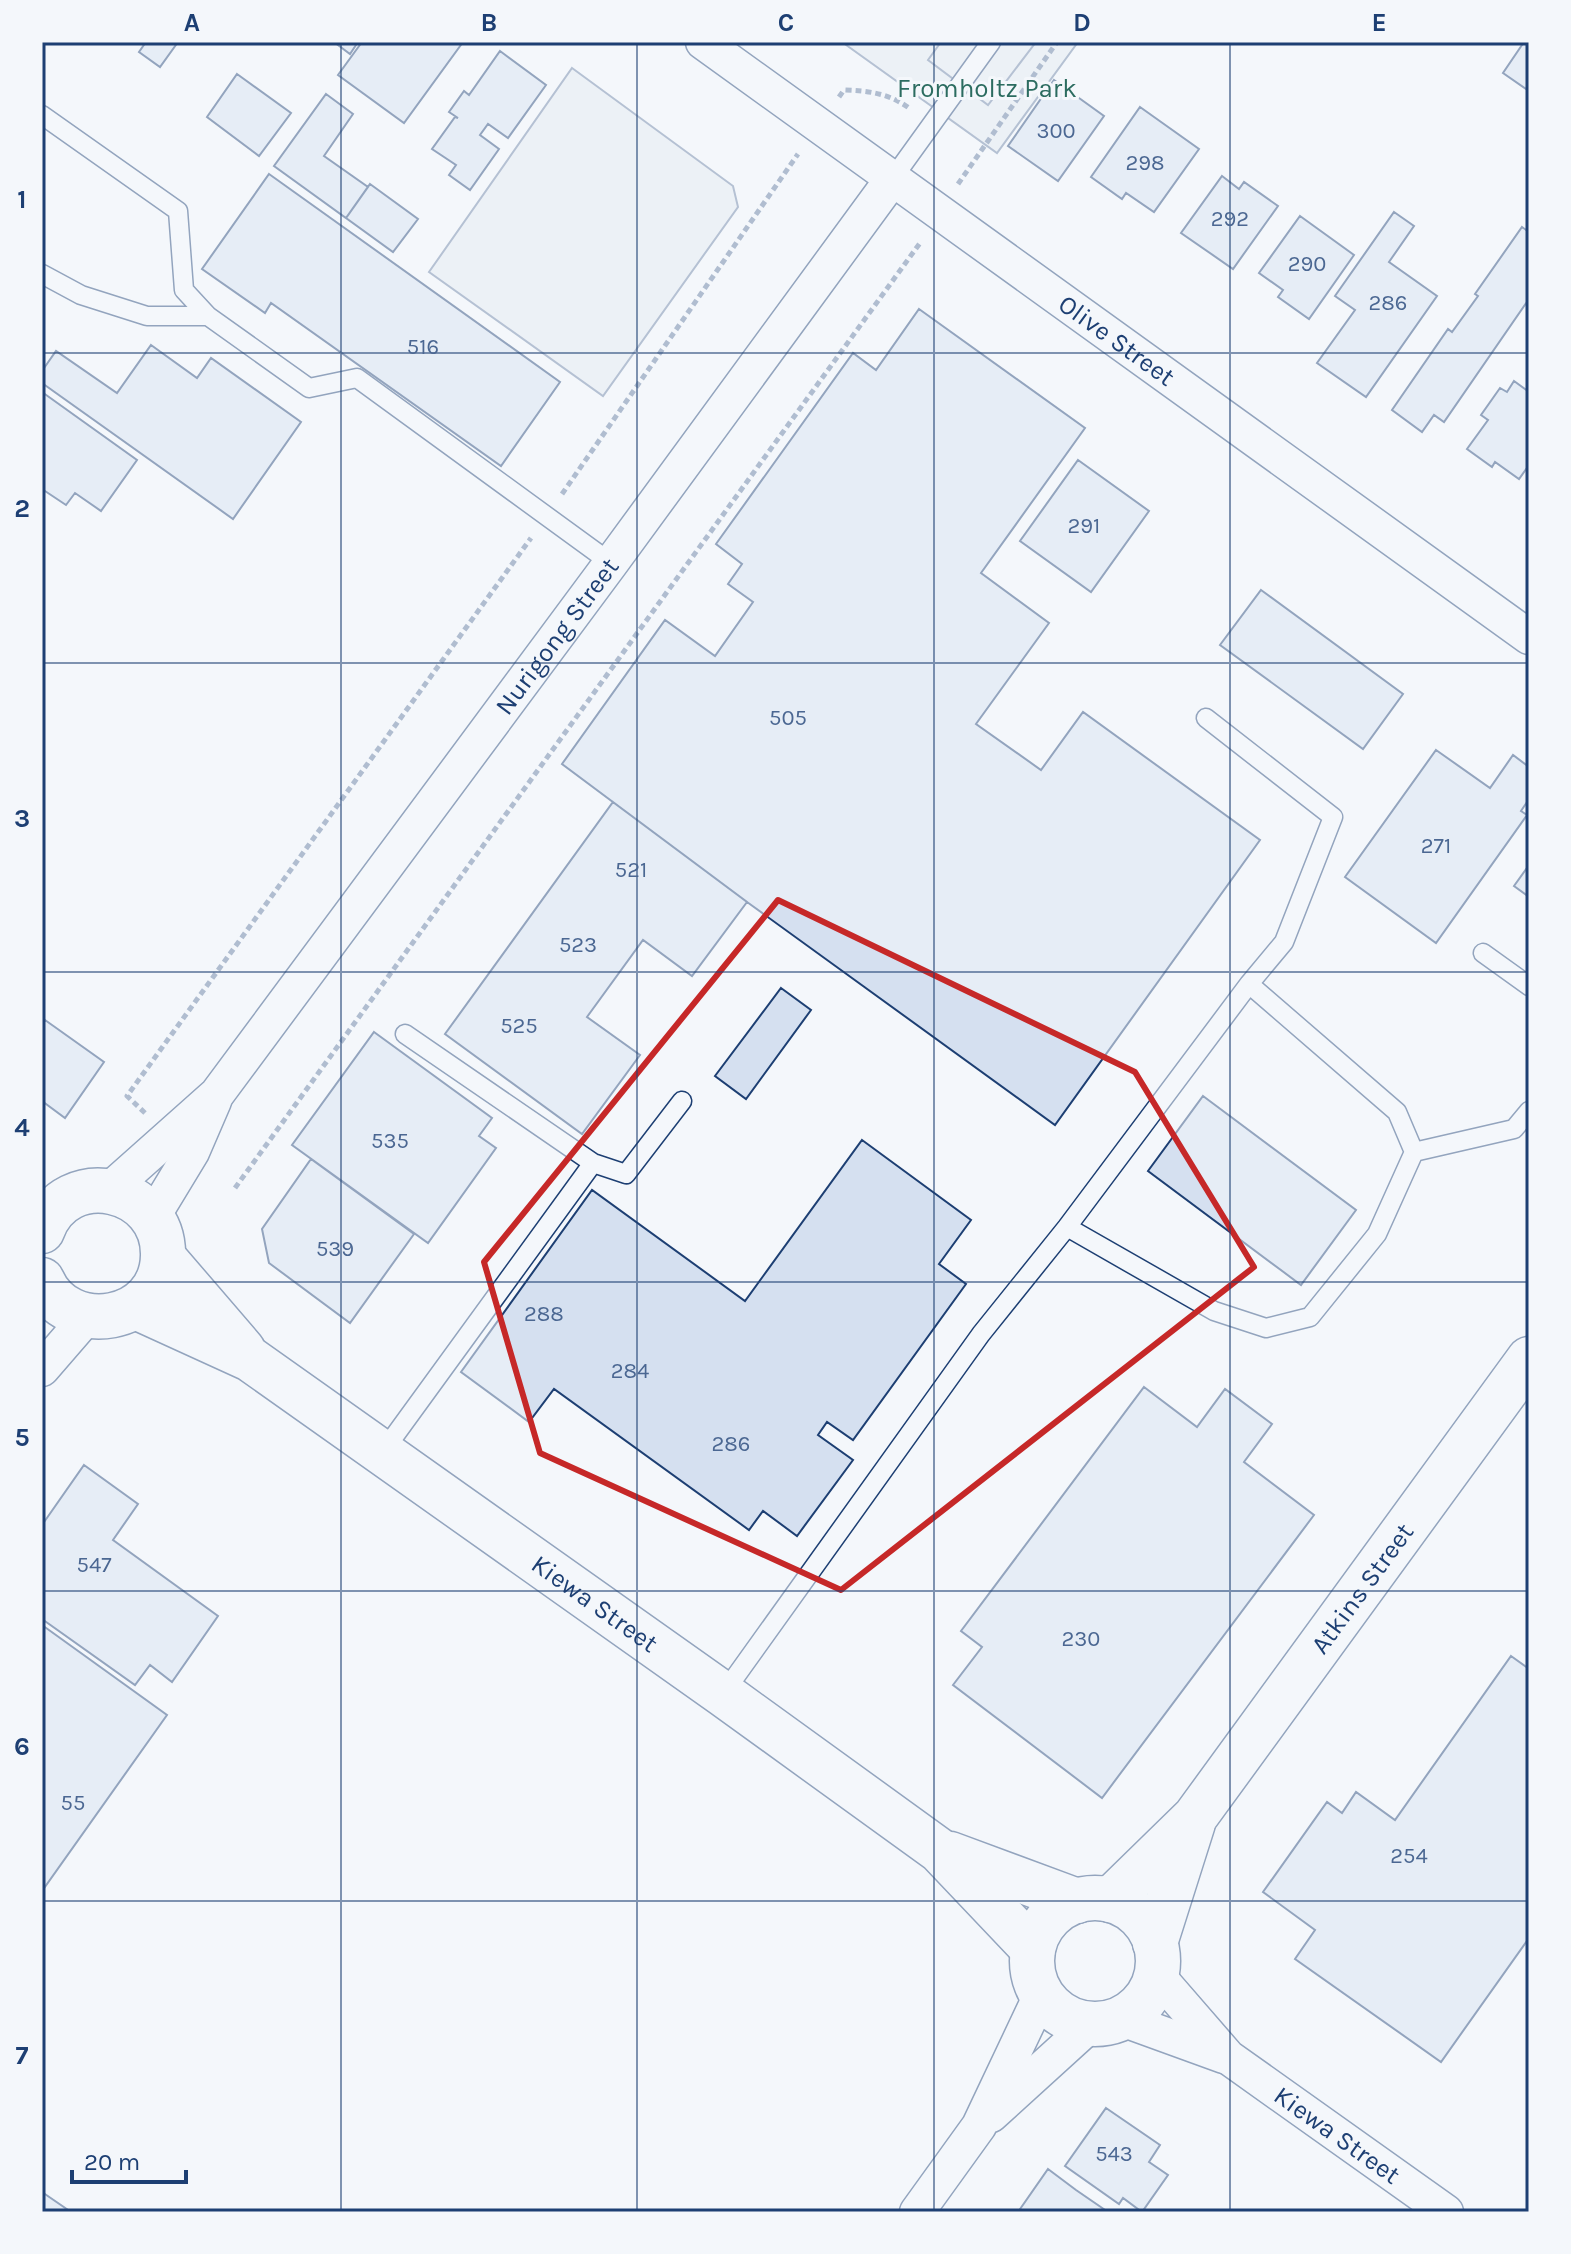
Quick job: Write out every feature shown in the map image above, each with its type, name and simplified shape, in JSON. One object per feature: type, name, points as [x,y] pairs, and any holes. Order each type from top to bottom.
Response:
[{"type":"street","name":"Olive Street","points":[[703,42],[1529,637]]},
{"type":"street","name":"Nurigong Street","points":[[158,1238],[217,1094],[893,178]]},
{"type":"street","name":"Nurigong Street","points":[[75,1189],[217,1094]]},
{"type":"street","points":[[42,1231],[57,1207],[75,1189]]},
{"type":"street","name":"Kiewa Street","points":[[75,1189],[125,1195],[141,1205],[158,1238],[250,1359]]},
{"type":"street","points":[[42,1280],[58,1302],[71,1311],[87,1317],[120,1315],[136,1307],[150,1294],[159,1277],[158,1238]]},
{"type":"street","name":"Kiewa Street","points":[[136,1307],[250,1359],[723,1694],[940,1851],[1033,1949]]},
{"type":"street","points":[[42,1369],[87,1317]]},
{"type":"street","name":"Atkins Street","points":[[1093,1900],[1195,1817],[1529,1359]]},
{"type":"street","name":"Atkins Street","points":[[1156,1958],[1195,1817]]},
{"type":"street","name":"Kiewa Street","points":[[940,1851],[1093,1900]]},
{"type":"street","points":[[979,2126],[1106,2022],[1137,2007],[1149,1992],[1156,1958],[1148,1928],[1125,1906],[1093,1900],[1048,1919],[1033,1949],[1034,1980],[1041,1995],[1054,2010],[1070,2020],[1106,2022]]},
{"type":"street","name":"Kiewa Street","points":[[1156,1958],[1228,2057],[1446,2212]]},
{"type":"street","points":[[917,2212],[979,2126],[1041,1995]]},
{"type":"street","name":"Kiewa Street","points":[[1106,2022],[1228,2057]]},
{"type":"lane","points":[[893,178],[991,42]]},
{"type":"lane","points":[[42,115],[178,211],[184,290],[208,316],[309,388],[357,378],[611,563]]},
{"type":"lane","points":[[42,274],[81,295],[147,316],[208,316]]},
{"type":"lane","points":[[723,1694],[981,1334],[1067,1227],[1249,984],[1284,942],[1333,817],[1206,718]]},
{"type":"lane","points":[[1483,953],[1529,986]]},
{"type":"lane","points":[[1067,1227],[1214,1311],[1266,1328],[1310,1317],[1377,1234],[1414,1152],[1397,1112],[1249,984]]},
{"type":"lane","points":[[405,1034],[593,1163],[626,1174],[682,1101]]},
{"type":"lane","points":[[1414,1152],[1514,1129],[1529,1111]]},
{"type":"lane","points":[[382,1453],[593,1163]]},
{"type":"path","points":[[235,1188],[901,272],[977,153],[1057,42]]},
{"type":"path","points":[[844,90],[879,92],[898,100],[931,125]]},
{"type":"path","points":[[140,1110],[127,1096],[646,377],[779,180]]},
{"type":"highlighted area","points":[[778,900],[1135,1072],[1254,1267],[841,1590],[540,1453],[484,1262]]},
{"type":"green space","name":"Fromholtz Park","points":[[842,42],[1078,42],[997,153]]},
{"type":"shaded area","points":[[941,42],[1036,42],[988,105],[928,60]]},
{"type":"shaded area","points":[[572,68],[733,186],[738,207],[603,396],[429,272]]},
{"type":"building","points":[[146,42],[178,42],[160,67],[139,52]]},
{"type":"building","points":[[334,42],[358,42],[350,54]]},
{"type":"building","points":[[362,42],[463,42],[404,123],[338,75]]},
{"type":"building","points":[[1524,42],[1529,42],[1529,91],[1503,73]]},
{"type":"building","points":[[500,51],[546,85],[508,138],[488,124],[480,135],[499,149],[470,190],[449,175],[456,165],[432,149],[455,117],[458,118],[449,112],[464,91],[469,95]]},
{"type":"building","points":[[237,74],[291,113],[259,156],[207,117]]},
{"type":"building","points":[[1054,80],[1104,116],[1058,181],[1008,146]]},
{"type":"building","points":[[326,94],[353,114],[324,156],[368,187],[346,218],[274,166]]},
{"type":"building","points":[[1140,107],[1199,149],[1154,212],[1126,193],[1122,199],[1091,177]]},
{"type":"building","points":[[269,174],[560,382],[501,466],[271,303],[265,313],[202,269]]},
{"type":"building","points":[[1222,176],[1239,189],[1244,182],[1278,206],[1233,269],[1181,233]]},
{"type":"building","points":[[370,184],[418,219],[393,252],[346,218]]},
{"type":"building","points":[[1394,212],[1414,226],[1389,262],[1437,296],[1366,397],[1317,363],[1355,310],[1335,296]]},
{"type":"building","points":[[1300,216],[1354,255],[1309,319],[1278,297],[1283,290],[1259,273]]},
{"type":"building","points":[[1522,227],[1529,232],[1529,299],[1444,422],[1434,415],[1422,432],[1392,410],[1448,329],[1452,332],[1478,296],[1475,294]]},
{"type":"building","points":[[919,309],[1085,428],[981,573],[1049,623],[976,724],[1041,770],[1083,712],[1260,840],[1055,1125],[562,764],[665,620],[715,656],[753,602],[728,584],[742,564],[716,544],[853,353],[876,370]]},
{"type":"building","points":[[151,345],[197,378],[211,358],[301,422],[233,519],[42,383],[42,371],[56,351],[117,393]]},
{"type":"building","points":[[1514,381],[1529,392],[1529,465],[1519,479],[1495,462],[1492,467],[1467,449],[1488,420],[1481,415],[1500,388],[1507,392]]},
{"type":"building","points":[[42,392],[137,460],[101,511],[75,493],[66,505],[42,489]]},
{"type":"building","points":[[1078,460],[1149,511],[1091,592],[1020,541]]},
{"type":"building","points":[[1261,590],[1403,694],[1363,749],[1220,645]]},
{"type":"building","points":[[1436,750],[1490,788],[1513,755],[1529,767],[1529,799],[1521,811],[1527,815],[1436,943],[1345,877]]},
{"type":"building","points":[[613,802],[747,902],[692,976],[643,940],[587,1017],[640,1055],[582,1134],[445,1034]]},
{"type":"building","points":[[1529,865],[1529,897],[1514,886]]},
{"type":"building","points":[[781,988],[811,1010],[746,1099],[715,1076]]},
{"type":"building","points":[[45,1020],[104,1062],[65,1118],[42,1101],[42,1024]]},
{"type":"building","points":[[374,1032],[492,1118],[479,1136],[496,1148],[428,1243],[292,1145]]},
{"type":"building","points":[[1203,1096],[1356,1210],[1301,1285],[1148,1171]]},
{"type":"building","points":[[862,1140],[971,1220],[939,1264],[966,1284],[853,1440],[827,1422],[818,1435],[853,1460],[797,1536],[763,1511],[749,1530],[554,1389],[529,1422],[461,1372],[592,1190],[745,1301]]},
{"type":"building","points":[[311,1159],[414,1234],[350,1323],[269,1263],[262,1229]]},
{"type":"building","points":[[1144,1387],[1197,1427],[1225,1389],[1272,1424],[1244,1462],[1314,1515],[1102,1798],[953,1685],[982,1647],[961,1631]]},
{"type":"building","points":[[84,1465],[138,1504],[113,1540],[218,1616],[172,1682],[150,1665],[135,1685],[42,1619],[42,1525]]},
{"type":"building","points":[[42,1625],[167,1715],[42,1891]]},
{"type":"building","points":[[1511,1656],[1529,1669],[1529,1938],[1441,2062],[1295,1959],[1315,1930],[1263,1892],[1327,1802],[1342,1813],[1356,1792],[1395,1820]]},
{"type":"building","points":[[1106,2108],[1160,2145],[1149,2162],[1168,2175],[1142,2212],[1123,2198],[1119,2204],[1065,2166]]},
{"type":"building","points":[[1048,2169],[1076,2190],[1108,2212],[1018,2212]]},
{"type":"building","points":[[42,2192],[71,2212],[42,2212]]}]
